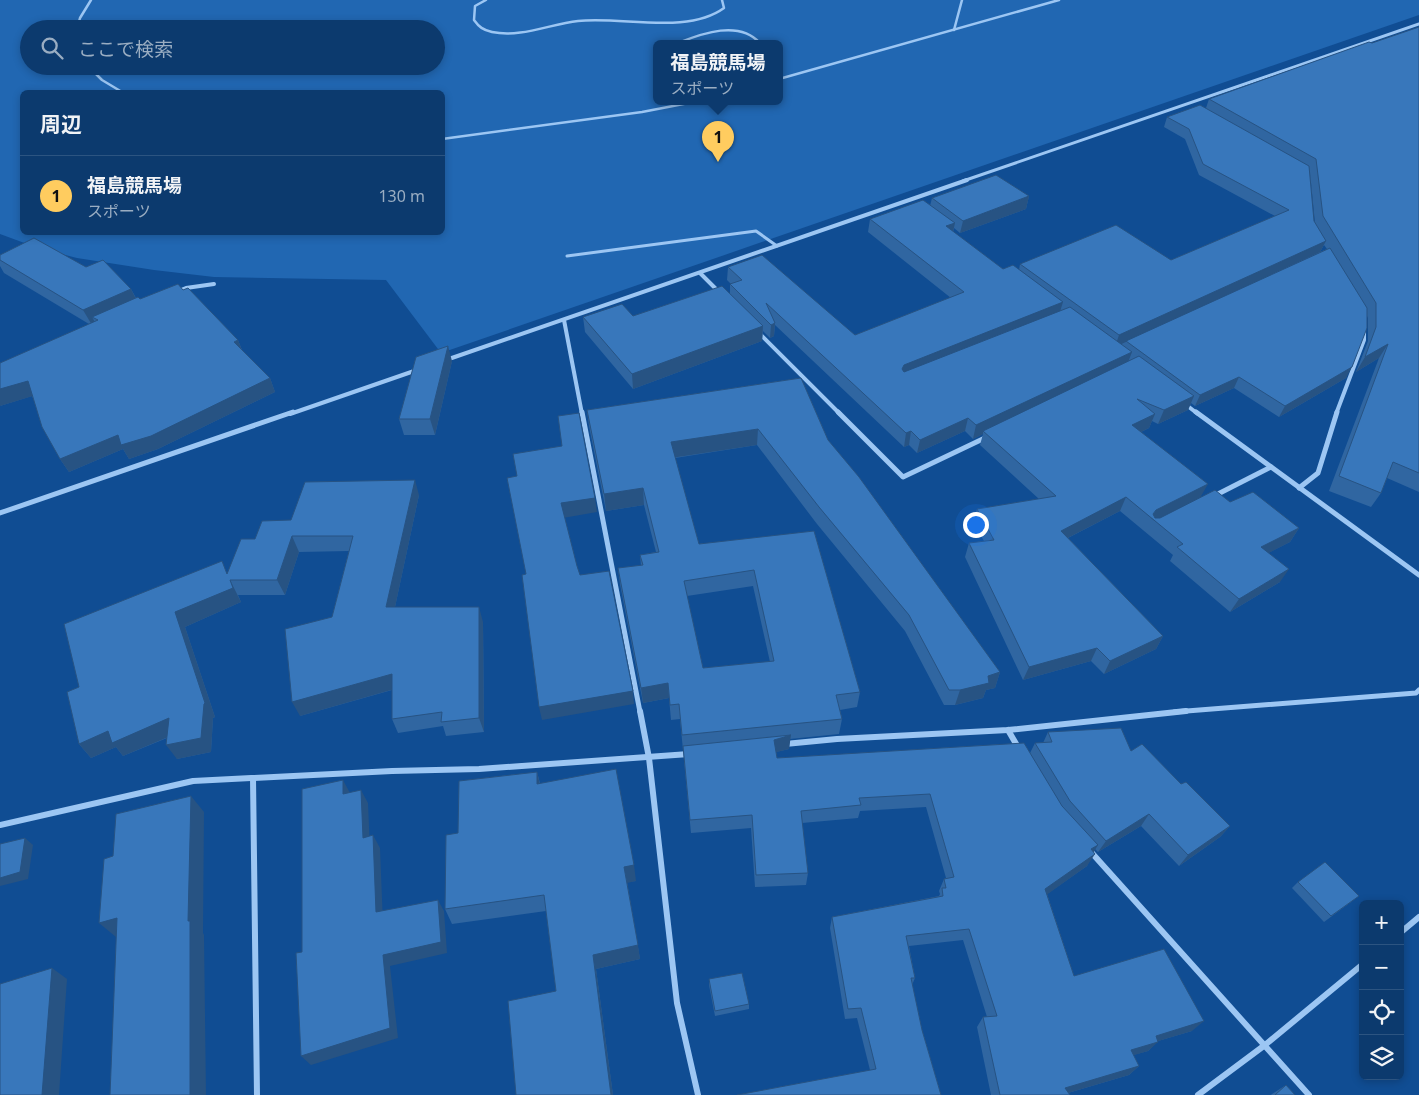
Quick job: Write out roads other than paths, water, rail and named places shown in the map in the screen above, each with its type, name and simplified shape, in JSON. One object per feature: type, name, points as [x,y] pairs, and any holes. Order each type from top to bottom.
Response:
[{"type":"street","points":[[442,362],[1419,24]]},
{"type":"street","points":[[1186,106],[1194,110]]},
{"type":"street","points":[[909,200],[917,206]]},
{"type":"street","points":[[700,273],[720,294]]},
{"type":"street","points":[[168,296],[186,288],[214,284]]},
{"type":"street","points":[[564,320],[649,758],[677,1003],[698,1095]]},
{"type":"street","points":[[1299,488],[1318,473],[1330,431],[1364,340],[1364,325]]},
{"type":"street","points":[[756,329],[903,478],[992,434]]},
{"type":"street","points":[[0,513],[423,368]]},
{"type":"street","points":[[1179,400],[1419,575]]},
{"type":"street","points":[[1211,497],[1271,467]]},
{"type":"street","points":[[778,745],[837,739],[1008,730],[1184,711],[1416,692],[1419,690]]},
{"type":"street","points":[[1008,730],[1023,756]]},
{"type":"street","points":[[0,825],[193,781],[392,771],[479,769],[699,753]]},
{"type":"street","points":[[253,778],[257,1095]]},
{"type":"street","points":[[1085,846],[1309,1095]]},
{"type":"street","points":[[1404,930],[1419,917]]},
{"type":"street","points":[[1198,1095],[1265,1045],[1359,967]]},
{"type":"lane","points":[[79,20],[91,0]]},
{"type":"lane","points":[[486,0],[475,6],[474,21],[478,26],[494,32],[515,34],[567,22],[590,20],[687,21],[704,19],[720,13],[724,8],[722,0]]},
{"type":"lane","points":[[954,30],[962,0]]},
{"type":"lane","points":[[783,79],[1059,0]]},
{"type":"lane","points":[[688,40],[717,31],[732,30],[752,35],[757,40]]},
{"type":"lane","points":[[97,75],[119,90]]},
{"type":"lane","points":[[445,139],[504,132],[678,105]]},
{"type":"lane","points":[[567,256],[756,231],[777,246]]},
{"type":"place","name":"福島競馬場","points":[[718,162]]}]
